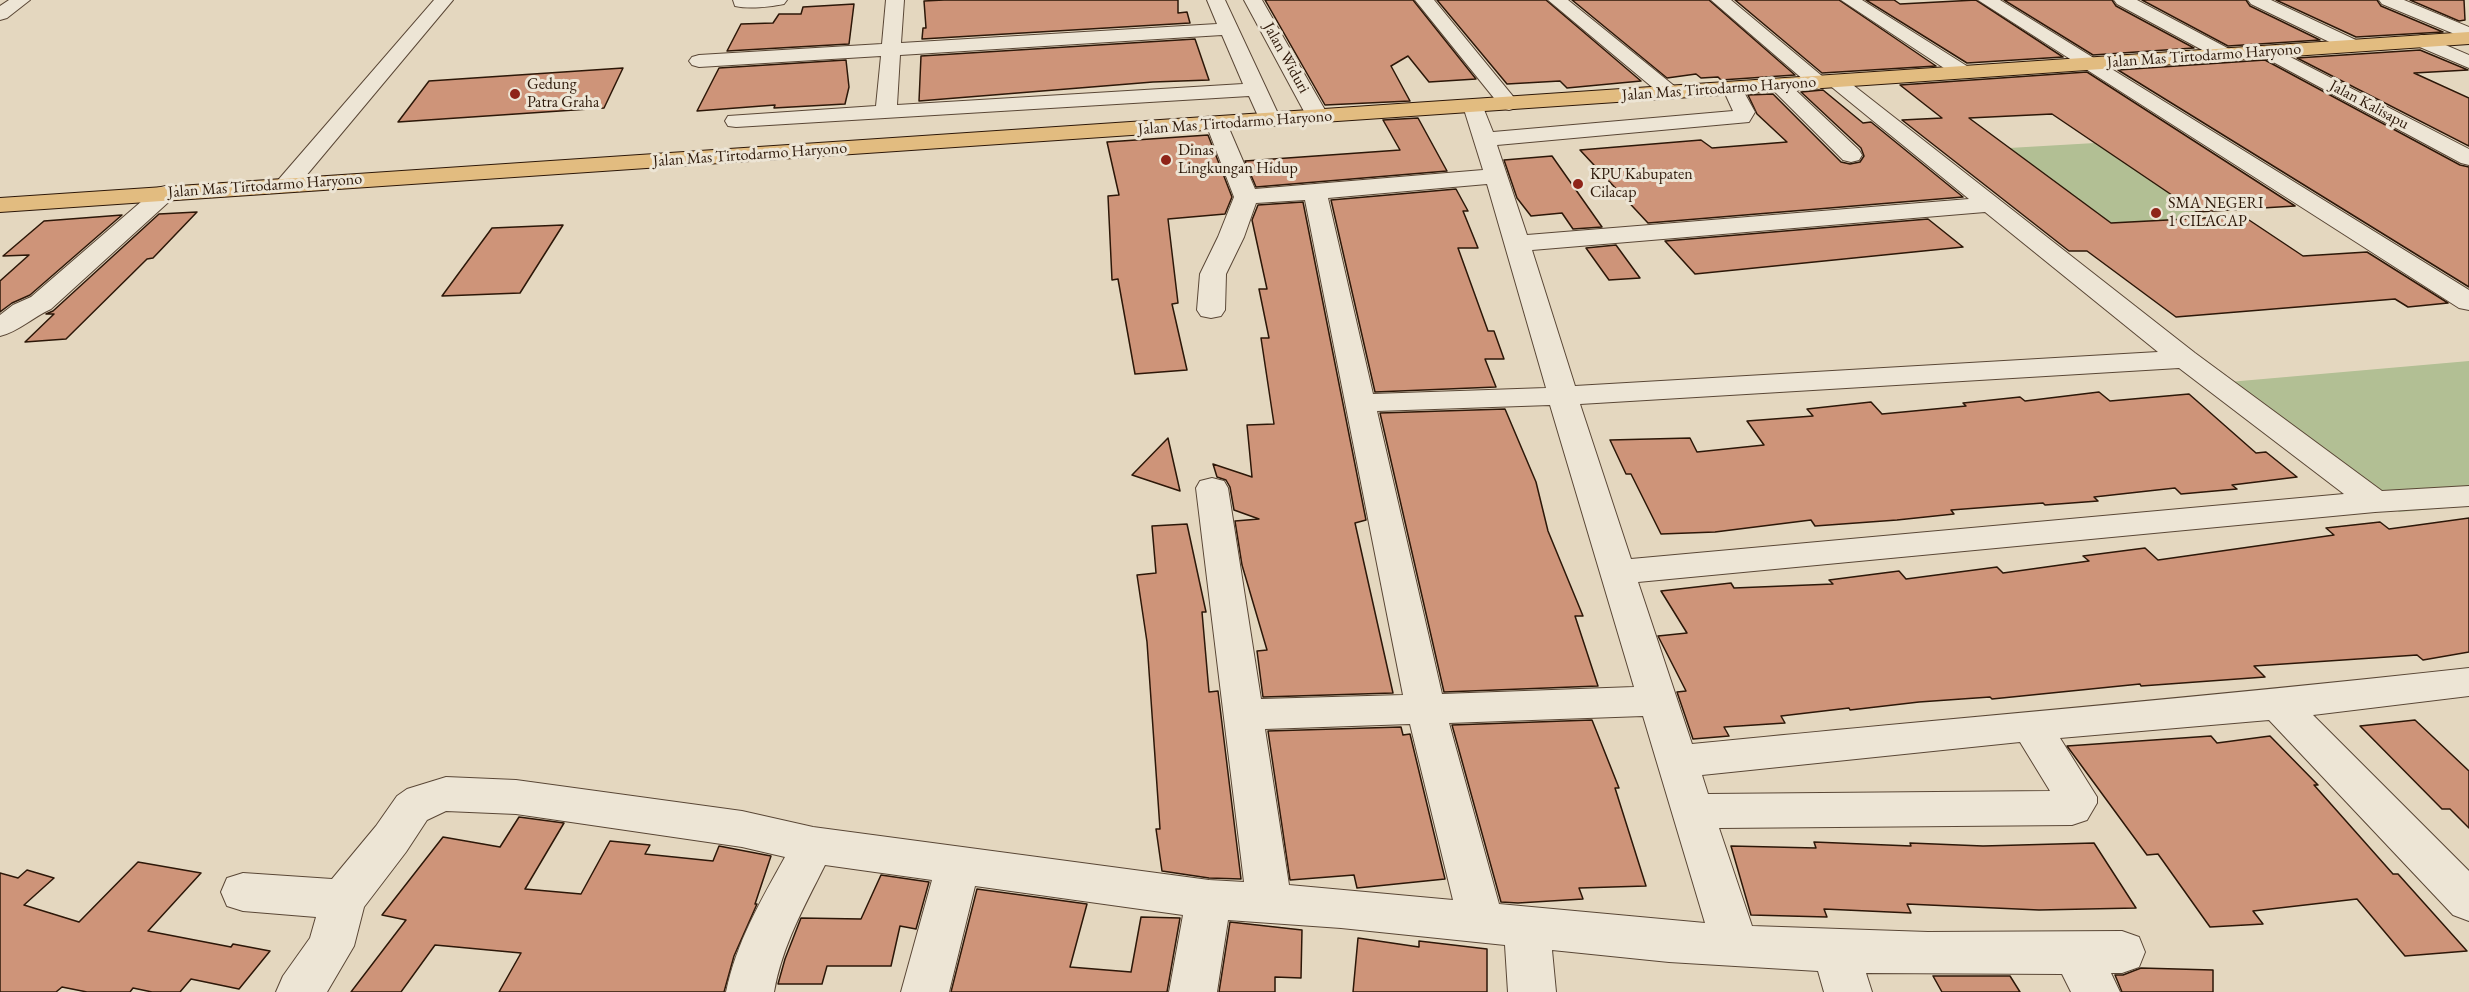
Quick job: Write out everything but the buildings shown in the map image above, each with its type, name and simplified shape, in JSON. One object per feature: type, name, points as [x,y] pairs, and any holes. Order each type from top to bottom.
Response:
[{"type":"highway","name":"Jalan Mas Tirtodarmo Haryono","points":[[0,205],[287,184],[1780,86],[2469,36]]},
{"type":"street","points":[[287,184],[444,0]]},
{"type":"street","points":[[741,2],[778,0]]},
{"type":"street","points":[[886,112],[895,0]]},
{"type":"street","points":[[1216,0],[1270,120]]},
{"type":"street","name":"Jalan Widuri","points":[[1253,0],[1318,117]]},
{"type":"street","points":[[1424,0],[1509,104]]},
{"type":"street","points":[[1557,0],[1671,93]]},
{"type":"street","points":[[1720,0],[1990,204],[2185,359],[2375,502]]},
{"type":"street","points":[[1850,0],[1963,72]]},
{"type":"street","points":[[1988,0],[2469,302]]},
{"type":"street","points":[[2123,0],[2226,55]]},
{"type":"street","points":[[2257,0],[2351,45]]},
{"type":"street","points":[[2388,0],[2469,36]]},
{"type":"street","points":[[0,14],[12,2]]},
{"type":"street","points":[[699,61],[1228,29]]},
{"type":"street","points":[[2422,41],[2469,62]]},
{"type":"street","name":"Jalan Kalisapu","points":[[2269,51],[2469,158]]},
{"type":"street","points":[[1780,86],[1851,155]]},
{"type":"street","points":[[736,121],[1256,88]]},
{"type":"street","points":[[1484,139],[1741,117],[1744,112],[1733,89]]},
{"type":"street","points":[[1474,106],[1559,376],[1562,396],[1735,946]]},
{"type":"street","points":[[1211,310],[1213,274],[1246,197],[1217,124]]},
{"type":"street","points":[[1246,197],[1495,176]]},
{"type":"street","points":[[1315,192],[1425,707],[1481,921]]},
{"type":"street","points":[[0,328],[23,311],[41,303],[165,193]]},
{"type":"street","points":[[1516,244],[1990,204]]},
{"type":"street","points":[[1361,403],[1562,396],[2185,359]]},
{"type":"street","points":[[1212,488],[1269,902]]},
{"type":"street","points":[[1618,572],[2375,502],[2469,496]]},
{"type":"street","points":[[1678,761],[2030,725],[2460,690]]},
{"type":"street","points":[[1244,715],[1425,707],[1659,701]]},
{"type":"street","points":[[2278,704],[2469,901]]},
{"type":"street","points":[[1693,811],[2072,808],[2076,803],[2076,797],[2030,725]]},
{"type":"street","points":[[300,992],[331,946],[343,899],[412,808],[422,801],[447,794],[516,797],[742,829],[813,845],[1209,900],[1269,902],[1481,921],[1527,929],[1735,946],[1842,972],[2086,972],[2122,952]]},
{"type":"street","points":[[750,992],[752,975],[765,941],[813,845]]},
{"type":"street","points":[[926,992],[958,865]]},
{"type":"street","points":[[243,892],[343,899]]},
{"type":"street","points":[[1193,992],[1209,900]]},
{"type":"street","points":[[1527,929],[1532,992]]},
{"type":"green space","points":[[2095,143],[2206,218],[2111,223],[2009,148]]},
{"type":"green space","points":[[2469,361],[2469,506],[2399,512],[2229,382]]},
{"type":"place","name":"Gedung Patra Graha","points":[[515,94]]},
{"type":"place","name":"Dinas Lingkungan Hidup","points":[[1166,160]]},
{"type":"place","name":"KPU Kabupaten Cilacap","points":[[1578,184]]},
{"type":"place","name":"SMA NEGERI 1 CILACAP","points":[[2156,213]]}]
